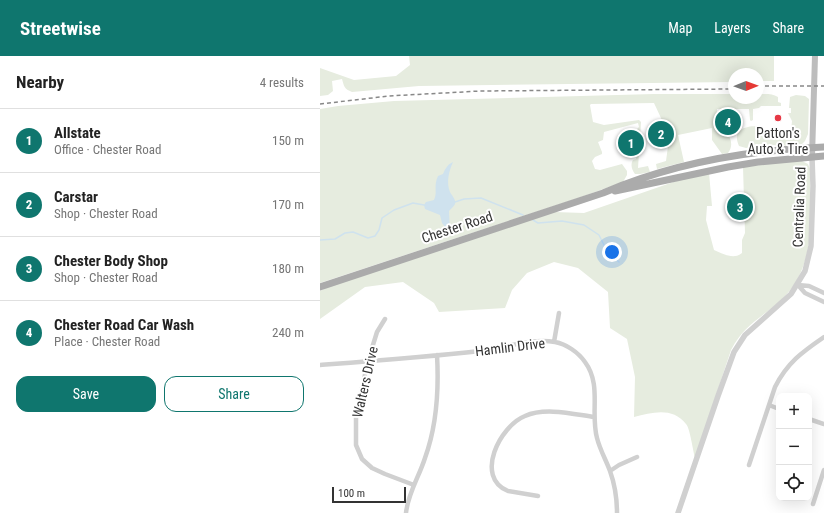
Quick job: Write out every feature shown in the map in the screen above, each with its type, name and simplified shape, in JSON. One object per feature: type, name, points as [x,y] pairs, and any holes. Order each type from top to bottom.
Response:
[{"type":"main road","name":"Centralia Road","points":[[812,157],[815,56]]},
{"type":"main road","name":"Chester Road","points":[[320,287],[603,193],[644,176],[688,164],[755,153],[824,146]]},
{"type":"main road","name":"Chester Road","points":[[603,193],[728,166],[824,156]]},
{"type":"street","name":"Centralia Road","points":[[678,513],[734,352],[745,335],[782,303],[798,285],[808,264],[811,246],[813,181],[812,157]]},
{"type":"street","points":[[798,285],[809,286],[824,293]]},
{"type":"street","points":[[798,285],[805,293],[824,302]]},
{"type":"street","points":[[554,342],[559,313]]},
{"type":"street","name":"Walters Drive","points":[[385,319],[377,332],[368,361],[356,415],[356,445],[362,459],[372,468],[414,486]]},
{"type":"street","points":[[749,465],[775,388],[786,368],[802,353],[824,337]]},
{"type":"street","name":"Hamlin Drive","points":[[320,365],[480,351],[523,343],[554,342],[571,349],[588,366],[595,388],[594,417],[596,437],[610,471],[616,493],[617,513]]},
{"type":"street","points":[[406,513],[409,498],[425,459],[433,431],[437,399],[437,355]]},
{"type":"street","points":[[769,405],[776,408]]},
{"type":"street","points":[[538,496],[508,491],[496,482],[494,476],[493,459],[496,445],[501,437],[512,424],[524,416],[531,414],[551,412],[594,417]]},
{"type":"street","points":[[812,420],[824,424]]},
{"type":"street","points":[[610,471],[619,464],[637,457]]},
{"type":"street","points":[[813,504],[824,470]]},
{"type":"shaded area","points":[[409,56],[774,56],[774,81],[764,81],[764,68],[728,68],[728,82],[419,86],[352,92],[347,90],[342,79],[332,81],[333,91],[328,95],[320,96],[320,68],[354,80],[396,76],[410,65]]},
{"type":"shaded area","points":[[654,94],[728,94],[728,104],[764,104],[764,94],[768,94],[778,97],[778,102],[781,103],[781,106],[761,106],[753,109],[753,120],[751,121],[749,109],[717,109],[717,132],[726,133],[731,140],[731,148],[728,153],[722,154],[712,140],[712,128],[678,135],[684,162],[657,169],[656,164],[666,161],[669,139],[667,131],[654,103],[591,104],[593,122],[604,125],[639,120],[641,122],[638,168],[648,166],[650,172],[635,174],[632,167],[633,160],[636,159],[638,148],[638,137],[636,130],[639,127],[638,123],[604,132],[603,140],[598,142],[602,154],[595,157],[592,161],[595,169],[600,170],[622,164],[627,171],[627,175],[623,182],[320,283],[320,109],[394,101]]},
{"type":"shaded area","points":[[796,95],[805,96],[809,99],[808,134],[802,144],[795,146],[769,145],[746,148],[739,146],[737,135],[742,129],[760,126],[761,131],[791,131],[792,121],[788,113],[791,113],[791,108],[789,108],[790,97]]},
{"type":"shaded area","points":[[800,160],[808,164],[810,169],[811,204],[809,240],[801,272],[792,287],[780,301],[747,328],[736,341],[731,350],[695,458],[689,430],[681,419],[675,415],[662,412],[634,417],[635,377],[627,339],[610,328],[608,292],[578,268],[554,262],[527,273],[512,290],[505,308],[439,312],[434,303],[403,282],[365,287],[320,319],[320,291],[328,287],[554,212],[584,213],[685,178],[709,173],[712,206],[707,206],[706,220],[714,250],[728,256],[736,256],[742,253],[742,240],[745,233],[743,167]]},
{"type":"water","points":[[453,162],[448,180],[450,192],[455,202],[455,205],[449,211],[450,233],[442,223],[440,215],[425,209],[424,205],[426,202],[434,200],[438,176],[443,174],[447,167]]},
{"type":"waterway","points":[[455,202],[464,199],[481,198],[523,215]]},
{"type":"waterway","points":[[320,240],[335,239],[345,233],[353,232],[368,238],[375,236],[379,230],[382,218],[394,210],[413,203],[424,205]]},
{"type":"waterway","points":[[533,220],[538,223],[562,221],[584,225],[599,235],[607,251],[619,262]]},
{"type":"railway","points":[[764,86],[824,86]]},
{"type":"railway","points":[[320,104],[389,96],[480,91],[728,89]]},
{"type":"place","name":"Patton's Auto & Tire","points":[[778,118]]},
{"type":"place","name":"Chester Road Car Wash","points":[[728,122]]},
{"type":"place","name":"Carstar","points":[[661,134]]},
{"type":"place","name":"Allstate","points":[[631,143]]},
{"type":"place","name":"Chester Body Shop","points":[[740,207]]}]
